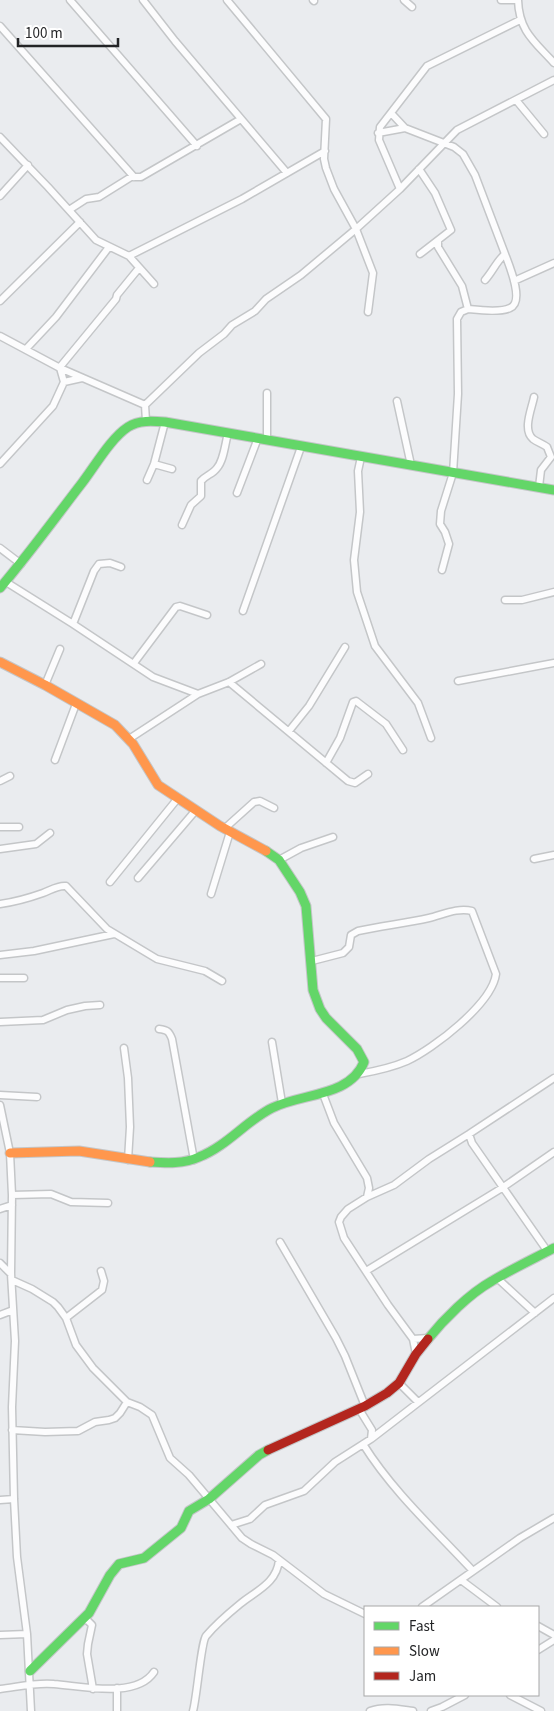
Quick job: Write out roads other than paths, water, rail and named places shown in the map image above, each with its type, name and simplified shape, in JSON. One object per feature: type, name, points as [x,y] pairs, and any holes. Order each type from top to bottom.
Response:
[{"type":"street","points":[[70,0],[197,146]]},
{"type":"street","points":[[143,0],[286,173]]},
{"type":"street","points":[[227,0],[323,114],[327,124],[325,151],[326,168],[329,178],[356,229],[373,275],[368,312]]},
{"type":"street","points":[[404,0],[412,7]]},
{"type":"street","points":[[501,0],[518,0],[520,20],[529,36],[554,62]]},
{"type":"street","points":[[400,189],[379,140],[380,127],[428,66],[520,20]]},
{"type":"street","points":[[0,26],[134,177]]},
{"type":"street","points":[[146,421],[145,405],[199,352],[224,334],[232,325],[255,311],[266,299],[301,275],[356,229],[400,189],[460,128],[554,80]]},
{"type":"street","points":[[516,100],[544,134]]},
{"type":"street","points":[[391,113],[405,128],[459,150],[467,159],[505,254],[514,281],[517,299],[512,308],[468,309],[458,315],[456,324],[458,394],[454,473],[442,511],[440,524],[449,544],[442,570]]},
{"type":"street","points":[[69,210],[86,199],[99,196],[134,177],[139,178],[241,119]]},
{"type":"street","points":[[378,134],[405,128]]},
{"type":"street","points":[[0,138],[28,165],[96,240],[129,256],[154,284]]},
{"type":"street","points":[[129,256],[242,199],[325,151]]},
{"type":"street","points":[[0,196],[28,165]]},
{"type":"street","points":[[419,170],[435,193],[450,226],[449,233],[420,254]]},
{"type":"street","points":[[0,301],[80,222]]},
{"type":"street","points":[[438,242],[438,247],[462,286],[468,309]]},
{"type":"street","points":[[26,349],[56,317],[110,247]]},
{"type":"street","points":[[485,280],[492,272],[496,263],[505,254]]},
{"type":"street","points":[[514,281],[554,263]]},
{"type":"street","points":[[60,368],[139,268]]},
{"type":"street","points":[[0,336],[60,368],[145,405]]},
{"type":"street","points":[[0,464],[53,406],[64,382],[60,368]]},
{"type":"street","points":[[64,382],[82,378]]},
{"type":"street","points":[[267,392],[267,440]]},
{"type":"street","points":[[534,397],[528,424],[529,433],[534,440],[547,446],[551,457],[541,470],[539,488]]},
{"type":"street","points":[[397,401],[411,465]]},
{"type":"street","points":[[198,694],[162,682],[73,624],[3,585],[21,564],[110,444],[131,425],[146,421],[165,422],[554,490]]},
{"type":"street","points":[[147,480],[154,464],[165,422]]},
{"type":"street","points":[[182,525],[191,505],[201,496],[201,481],[208,474],[216,470],[219,464],[228,433]]},
{"type":"street","points":[[238,493],[258,438]]},
{"type":"street","points":[[243,611],[301,447]]},
{"type":"street","points":[[361,457],[358,471],[360,512],[354,560],[357,592],[375,646],[418,703],[431,738]]},
{"type":"street","points":[[154,464],[172,469]]},
{"type":"street","points":[[0,548],[21,564]]},
{"type":"street","points":[[73,624],[94,571],[99,564],[110,563],[120,567]]},
{"type":"street","points":[[505,600],[522,600],[554,592]]},
{"type":"street","points":[[134,664],[176,607],[180,606],[207,615]]},
{"type":"street","points":[[289,731],[309,706],[345,647]]},
{"type":"street","points":[[45,685],[60,649]]},
{"type":"street","points":[[0,662],[115,725],[129,739],[155,782],[227,830],[279,860],[300,892],[306,906],[313,990],[316,1001],[321,1012],[357,1049],[362,1056],[364,1066],[359,1074],[348,1082],[323,1094],[282,1103],[194,1160],[148,1162],[128,1160],[104,1154],[71,1151],[10,1153]]},
{"type":"street","points":[[458,681],[554,663]]},
{"type":"street","points":[[129,739],[198,694],[229,682],[261,664]]},
{"type":"street","points":[[229,682],[351,783],[358,781],[368,774]]},
{"type":"street","points":[[326,763],[340,738],[353,702],[356,700],[386,724],[403,750]]},
{"type":"street","points":[[54,760],[76,704]]},
{"type":"street","points":[[0,781],[10,776]]},
{"type":"street","points":[[110,882],[178,798]]},
{"type":"street","points":[[211,894],[227,830],[254,802],[260,801],[274,808]]},
{"type":"street","points":[[138,878],[196,810]]},
{"type":"street","points":[[0,827],[19,827]]},
{"type":"street","points":[[0,849],[31,846],[50,832]]},
{"type":"street","points":[[279,860],[301,848],[333,837]]},
{"type":"street","points":[[534,859],[554,855]]},
{"type":"street","points":[[0,904],[47,892],[58,886],[66,886],[114,934],[157,959],[205,971],[222,981]]},
{"type":"street","points":[[312,962],[343,953],[349,947],[351,935],[358,930],[430,918],[458,911],[472,911],[496,974],[488,994],[441,1041],[408,1061],[382,1070],[359,1074]]},
{"type":"street","points":[[0,955],[34,951],[114,934]]},
{"type":"street","points":[[0,978],[24,978]]},
{"type":"street","points":[[0,1022],[43,1020],[67,1010],[100,1004]]},
{"type":"street","points":[[159,1028],[167,1030],[172,1040],[194,1160]]},
{"type":"street","points":[[272,1042],[282,1103]]},
{"type":"street","points":[[124,1048],[128,1078],[130,1127],[128,1160]]},
{"type":"street","points":[[416,1354],[413,1339],[344,1238],[339,1222],[340,1217],[344,1212],[367,1197],[394,1185],[429,1159],[554,1078]]},
{"type":"street","points":[[323,1094],[330,1115],[367,1178],[369,1188],[367,1197]]},
{"type":"street","points":[[0,1095],[37,1097]]},
{"type":"street","points":[[0,1106],[10,1153],[12,1290],[15,1341],[12,1430],[14,1499],[17,1557],[30,1671],[31,1711]]},
{"type":"street","points":[[30,1671],[95,1605],[116,1567],[123,1562],[144,1558],[181,1528],[189,1511],[209,1499],[259,1455],[377,1400],[399,1384],[416,1354],[428,1338],[470,1297],[498,1278],[551,1250],[502,1188],[472,1143],[469,1134]]},
{"type":"street","points":[[461,1140],[472,1143]]},
{"type":"street","points":[[366,1271],[502,1188],[554,1152]]},
{"type":"street","points":[[369,1188],[380,1191]]},
{"type":"street","points":[[12,1195],[51,1194],[71,1202],[108,1203]]},
{"type":"street","points":[[0,1209],[12,1205]]},
{"type":"street","points":[[280,1242],[345,1356],[362,1407],[372,1430],[371,1439]]},
{"type":"street","points":[[0,1263],[12,1277],[53,1302],[66,1318],[73,1339],[93,1368],[126,1402],[140,1407],[152,1415],[170,1458],[189,1475],[242,1538],[279,1560],[324,1594],[364,1614]]},
{"type":"street","points":[[66,1318],[102,1290],[104,1281],[101,1271]]},
{"type":"street","points":[[498,1278],[535,1312]]},
{"type":"street","points":[[12,1290],[24,1285]]},
{"type":"street","points":[[231,1525],[250,1519],[265,1505],[304,1491],[335,1462],[382,1431],[554,1298]]},
{"type":"street","points":[[0,1315],[13,1310]]},
{"type":"street","points":[[413,1339],[428,1338]]},
{"type":"street","points":[[399,1384],[418,1402]]},
{"type":"street","points":[[12,1430],[78,1431],[94,1422],[115,1418],[126,1402]]},
{"type":"street","points":[[372,1430],[382,1431]]},
{"type":"street","points":[[363,1444],[371,1458],[411,1507],[473,1571]]},
{"type":"street","points":[[0,1500],[14,1499]]},
{"type":"street","points":[[423,1606],[520,1538],[554,1518]]},
{"type":"street","points":[[193,1711],[198,1690],[204,1640],[233,1610],[266,1586],[277,1569],[279,1560]]},
{"type":"street","points":[[461,1580],[496,1606]]},
{"type":"street","points":[[82,1619],[92,1625],[87,1654],[94,1689]]},
{"type":"street","points":[[539,1627],[554,1635]]},
{"type":"street","points":[[0,1635],[27,1634]]},
{"type":"street","points":[[539,1649],[554,1640]]},
{"type":"street","points":[[0,1689],[54,1684],[94,1689],[117,1688],[143,1683],[154,1672]]},
{"type":"street","points":[[117,1688],[117,1711]]},
{"type":"street","points":[[431,1711],[442,1708],[464,1696]]},
{"type":"street","points":[[512,1696],[541,1711]]},
{"type":"street","points":[[370,1711],[381,1708],[413,1711]]}]
